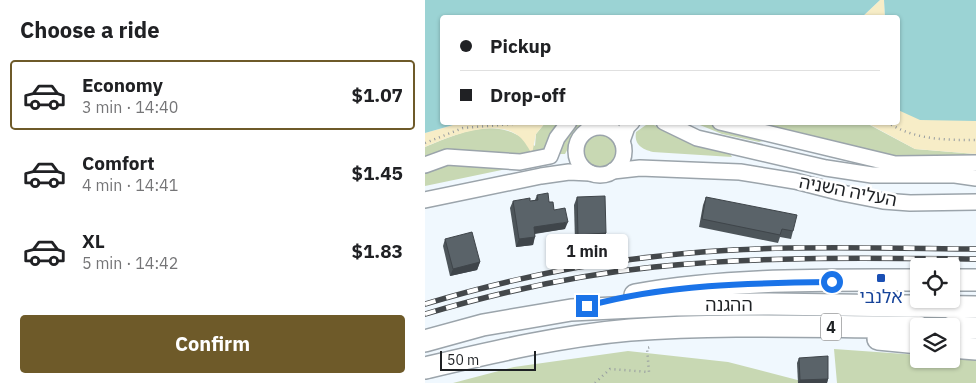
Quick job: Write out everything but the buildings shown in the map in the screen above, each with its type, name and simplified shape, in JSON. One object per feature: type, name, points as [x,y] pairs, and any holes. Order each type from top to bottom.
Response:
[{"type":"highway","points":[[571,310],[638,295],[687,288],[777,283],[910,280]]},
{"type":"highway","points":[[960,280],[976,280]]},
{"type":"highway","name":"ההגנה","points":[[425,341],[483,325],[571,310],[676,305],[761,304],[976,308]]},
{"type":"highway","points":[[743,326],[910,342]]},
{"type":"highway","name":"ההגנה","points":[[425,368],[505,349],[577,336],[631,330],[743,326],[910,327]]},
{"type":"highway","points":[[960,327],[976,328]]},
{"type":"highway","points":[[960,347],[976,349]]},
{"type":"street","points":[[425,165],[447,157],[520,162],[550,156],[557,138],[567,125]]},
{"type":"street","points":[[541,176],[559,167],[570,156],[583,132],[600,125]]},
{"type":"street","points":[[604,125],[612,130],[623,144]]},
{"type":"street","points":[[425,200],[541,176],[569,172],[606,174],[613,171],[623,160],[623,144],[629,125]]},
{"type":"street","points":[[670,125],[697,138],[826,168],[883,175],[955,175],[976,172]]},
{"type":"street","points":[[687,125],[721,143]]},
{"type":"street","points":[[732,125],[895,164],[976,163]]},
{"type":"street","name":"העליה השניה","points":[[623,144],[630,154],[646,162],[763,175],[883,200],[910,203],[976,202]]},
{"type":"street","points":[[575,147],[578,162],[590,173]]},
{"type":"street","name":"העליה השניה","points":[[613,171],[640,168],[721,171]]},
{"type":"street","points":[[955,175],[976,178]]},
{"type":"path","points":[[425,143],[463,128],[500,125]]},
{"type":"path","points":[[893,125],[913,136],[976,140]]},
{"type":"path","points":[[595,383],[610,370],[649,372],[647,348],[655,345]]},
{"type":"green space","points":[[543,125],[587,125],[578,129],[565,154],[533,154],[525,165],[425,186],[425,147],[476,129],[487,128],[512,132],[535,146],[536,134]]},
{"type":"green space","points":[[646,125],[654,125],[686,141],[729,152],[732,157],[653,152],[640,146],[636,140],[636,132]]},
{"type":"green space","points":[[700,125],[870,125],[915,149],[976,154],[976,159],[928,163],[788,135],[759,142],[722,134]]},
{"type":"green space","points":[[600,135],[606,136],[611,140],[615,145],[615,157],[611,162],[606,166],[600,167],[594,166],[589,162],[585,157],[584,151],[585,145],[589,140],[594,136]]},
{"type":"green space","points":[[834,349],[910,354],[910,368],[960,368],[960,358],[976,359],[976,383],[837,383]]},
{"type":"green space","points":[[628,351],[728,362],[809,383],[453,383],[514,367]]},
{"type":"sand","points":[[880,0],[884,0],[885,15],[864,15]]},
{"type":"sand","points":[[900,104],[976,112],[976,154],[915,149],[871,125],[900,125]]},
{"type":"sand","points":[[453,125],[543,125],[536,134],[532,154],[521,138],[512,132],[500,129],[473,130],[425,147],[425,133]]},
{"type":"water","points":[[425,0],[880,0],[864,15],[440,15],[440,125],[453,125],[425,133]]},
{"type":"water","points":[[884,0],[976,0],[976,121],[920,120],[900,111],[900,15],[885,15]]},
{"type":"railway","points":[[425,304],[481,288],[565,270],[622,260],[691,253],[772,248],[976,249]]},
{"type":"railway","points":[[425,314],[539,285],[625,270],[694,263],[775,259],[976,259]]},
{"type":"place","name":"אלנבי","points":[[881,278]]},
{"type":"route","points":[[587,306],[667,290],[707,286],[832,282]]}]
